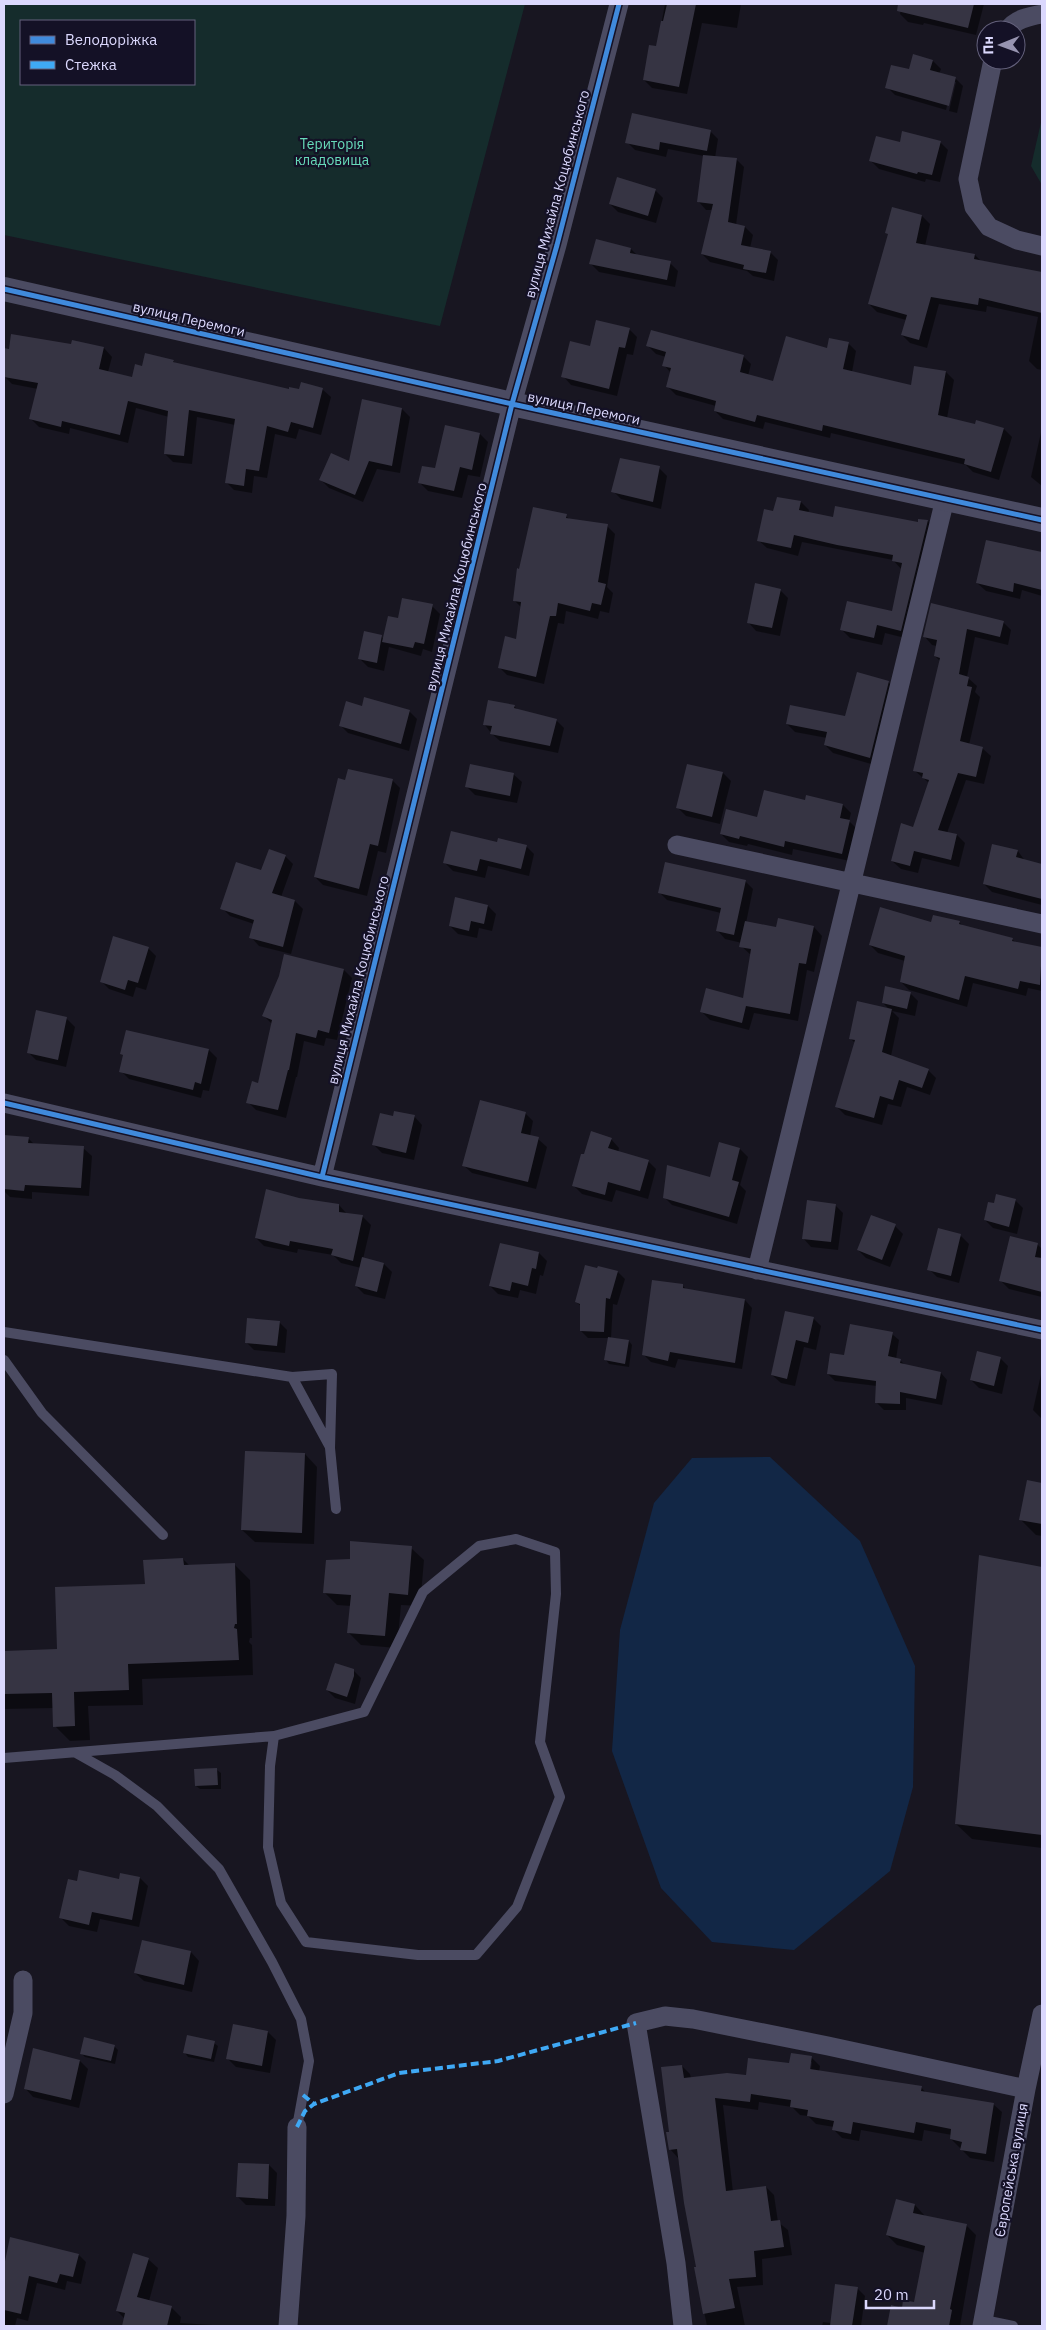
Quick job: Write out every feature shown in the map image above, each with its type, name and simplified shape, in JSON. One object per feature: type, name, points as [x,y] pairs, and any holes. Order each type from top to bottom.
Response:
[{"type":"street","name":"вулиця Михайла Коцюбинського","points":[[322,1176],[512,404],[557,245],[619,4]]},
{"type":"street","points":[[1021,20],[1029,16],[1042,14]]},
{"type":"street","points":[[991,70],[968,178],[974,207],[989,227],[1017,240],[1042,246]]},
{"type":"street","name":"вулиця Перемоги","points":[[4,289],[512,404],[1042,520]]},
{"type":"street","points":[[757,1270],[945,499]]},
{"type":"street","points":[[677,845],[1042,924]]},
{"type":"street","points":[[4,1103],[322,1176],[1042,1330]]},
{"type":"street","points":[[4,2094],[23,2013],[23,1980]]},
{"type":"street","name":"Європейська вулиця","points":[[983,2323],[1042,2014]]},
{"type":"street","points":[[683,2326],[676,2263],[636,2023],[665,2016],[693,2019],[828,2046],[1026,2090]]},
{"type":"street","points":[[288,2326],[296,2216],[297,2127]]},
{"type":"lane","points":[[4,1332],[292,1377],[332,1374],[330,1448],[336,1509]]},
{"type":"lane","points":[[4,1360],[42,1413],[163,1535]]},
{"type":"lane","points":[[292,1377],[330,1448]]},
{"type":"lane","points":[[4,1758],[274,1736],[364,1712],[423,1592],[479,1546],[516,1539],[555,1552],[556,1594],[540,1742],[560,1797],[517,1907],[476,1955],[418,1955],[306,1942],[281,1903],[268,1847],[270,1766],[274,1736]]},
{"type":"lane","points":[[76,1752],[115,1774],[157,1806],[219,1869],[272,1962],[301,2019],[309,2062],[297,2127]]},
{"type":"lane","points":[[983,2323],[1013,2326]]},
{"type":"green space","name":"Територія кладовища","points":[[4,4],[525,4],[440,326],[4,235]]},
{"type":"green space","points":[[1042,118],[1042,185],[1031,166]]},
{"type":"water","points":[[770,1457],[860,1541],[915,1666],[913,1787],[890,1871],[794,1950],[712,1942],[661,1888],[612,1751],[620,1630],[654,1503],[692,1458]]},
{"type":"building","points":[[667,4],[696,4],[679,87],[643,80],[649,45],[656,46]]},
{"type":"building","points":[[898,4],[974,4],[968,28],[897,11]]},
{"type":"building","points":[[913,54],[933,60],[930,70],[956,77],[949,106],[885,88],[891,65],[909,69]]},
{"type":"building","points":[[632,113],[711,130],[707,151],[660,142],[659,150],[625,143]]},
{"type":"building","points":[[902,131],[941,141],[932,175],[918,172],[917,174],[869,161],[876,136],[900,142]]},
{"type":"building","points":[[703,155],[737,158],[728,222],[745,226],[741,245],[771,251],[766,273],[743,269],[744,265],[701,254],[713,204],[697,202]]},
{"type":"building","points":[[617,177],[656,189],[648,216],[609,204]]},
{"type":"building","points":[[892,207],[922,215],[916,243],[975,254],[974,259],[1042,272],[1042,313],[979,298],[978,305],[931,297],[919,340],[901,335],[907,315],[868,304],[888,234],[885,233]]},
{"type":"building","points":[[596,239],[631,248],[630,253],[671,261],[667,280],[589,264]]},
{"type":"building","points":[[596,320],[630,328],[625,348],[619,347],[609,389],[561,377],[570,341],[590,346]]},
{"type":"building","points":[[651,330],[744,355],[740,372],[773,381],[786,336],[827,348],[829,338],[849,342],[843,369],[911,385],[914,366],[946,371],[938,415],[975,424],[976,420],[1004,428],[991,472],[964,464],[965,459],[823,425],[822,431],[757,415],[755,422],[714,411],[716,401],[666,387],[671,368],[662,366],[666,352],[646,346]]},
{"type":"building","points":[[11,334],[71,344],[72,340],[104,347],[99,369],[132,377],[135,364],[142,366],[145,353],[174,360],[173,362],[289,389],[289,387],[299,389],[301,382],[323,388],[313,428],[291,422],[288,432],[267,426],[259,471],[246,469],[244,486],[225,483],[235,419],[189,410],[184,456],[164,454],[168,411],[128,401],[120,435],[62,421],[61,427],[29,419],[38,383],[4,377],[4,348],[9,349]]},
{"type":"building","points":[[362,399],[402,408],[392,466],[369,461],[355,495],[319,480],[331,453],[349,461]]},
{"type":"building","points":[[445,425],[480,433],[472,470],[460,467],[454,491],[418,483],[422,466],[435,468]]},
{"type":"building","points":[[620,458],[660,466],[653,502],[611,492]]},
{"type":"building","points":[[777,497],[801,501],[799,510],[833,517],[835,506],[918,522],[918,519],[928,520],[901,631],[877,625],[874,638],[840,630],[847,601],[892,611],[902,563],[892,561],[893,555],[794,535],[791,548],[757,541],[764,509],[773,511]]},
{"type":"building","points":[[533,507],[567,514],[566,518],[608,524],[598,582],[606,584],[601,605],[592,603],[590,611],[558,603],[556,616],[550,616],[536,677],[498,668],[505,636],[516,639],[521,602],[513,601],[517,568],[519,569]]},
{"type":"building","points":[[986,540],[1042,552],[1042,590],[1014,583],[1013,592],[976,583]]},
{"type":"building","points":[[755,583],[781,589],[772,628],[747,623]]},
{"type":"building","points":[[402,598],[433,604],[424,644],[415,642],[413,648],[382,642],[388,616],[398,618]]},
{"type":"building","points":[[931,603],[1004,621],[1000,637],[967,629],[959,674],[969,677],[967,686],[972,687],[960,741],[983,747],[976,777],[958,773],[938,830],[957,834],[951,860],[914,851],[910,866],[891,861],[901,823],[913,827],[929,780],[922,778],[923,773],[913,771],[940,658],[934,656],[937,640],[923,637]]},
{"type":"building","points":[[364,631],[382,635],[377,663],[358,659]]},
{"type":"building","points":[[857,672],[889,681],[870,758],[824,745],[827,732],[786,724],[790,705],[845,716]]},
{"type":"building","points":[[364,697],[410,710],[401,744],[339,726],[346,701],[362,706]]},
{"type":"building","points":[[488,700],[515,705],[514,708],[557,719],[550,746],[490,734],[492,726],[483,725]]},
{"type":"building","points":[[470,764],[514,773],[510,796],[465,787]]},
{"type":"building","points":[[687,764],[723,772],[712,817],[676,808]]},
{"type":"building","points":[[348,769],[393,779],[378,846],[370,844],[359,889],[314,877],[338,778],[345,780]]},
{"type":"building","points":[[764,790],[805,800],[806,795],[843,804],[840,818],[850,820],[842,854],[785,841],[784,847],[740,836],[739,839],[720,834],[726,809],[757,817]]},
{"type":"building","points":[[451,831],[497,842],[498,838],[527,845],[521,869],[480,859],[477,871],[443,863]]},
{"type":"building","points":[[992,844],[1018,850],[1016,857],[1042,864],[1042,899],[983,884]]},
{"type":"building","points":[[269,849],[286,855],[272,893],[295,900],[283,947],[249,938],[254,920],[220,909],[236,862],[261,870]]},
{"type":"building","points":[[665,862],[746,880],[734,935],[716,931],[721,908],[658,893]]},
{"type":"building","points":[[455,897],[488,905],[484,924],[471,921],[469,931],[449,926]]},
{"type":"building","points":[[880,907],[931,922],[933,915],[960,921],[959,924],[1013,938],[1012,941],[1042,947],[1040,985],[1020,981],[1018,989],[965,976],[959,1000],[900,982],[905,956],[869,945]]},
{"type":"building","points":[[778,918],[814,926],[806,964],[799,963],[790,1014],[746,1006],[742,1023],[700,1012],[706,988],[743,998],[751,949],[739,947],[745,921],[776,927]]},
{"type":"building","points":[[113,936],[149,947],[138,983],[128,980],[125,990],[100,982]]},
{"type":"building","points":[[284,954],[344,969],[329,1033],[318,1030],[316,1038],[296,1033],[289,1070],[278,1110],[246,1103],[252,1081],[258,1083],[272,1020],[262,1016],[279,976]]},
{"type":"building","points":[[885,986],[911,992],[907,1009],[882,1003]]},
{"type":"building","points":[[857,1001],[892,1009],[882,1052],[929,1069],[922,1088],[899,1080],[893,1100],[880,1096],[874,1118],[835,1107],[855,1040],[849,1039]]},
{"type":"building","points":[[36,1010],[67,1017],[58,1060],[27,1053]]},
{"type":"building","points":[[126,1030],[209,1049],[201,1084],[195,1082],[193,1090],[119,1072],[123,1055],[120,1054]]},
{"type":"building","points":[[480,1100],[526,1112],[521,1133],[539,1137],[528,1182],[462,1166]]},
{"type":"building","points":[[394,1111],[415,1115],[406,1153],[372,1145],[380,1113],[393,1116]]},
{"type":"building","points":[[591,1131],[612,1138],[608,1148],[649,1160],[640,1191],[608,1182],[605,1195],[572,1186],[581,1154],[584,1154]]},
{"type":"building","points":[[4,1135],[29,1137],[28,1143],[84,1146],[81,1188],[25,1185],[24,1191],[4,1189]]},
{"type":"building","points":[[719,1142],[740,1148],[732,1180],[739,1182],[729,1217],[663,1198],[667,1165],[710,1177]]},
{"type":"building","points":[[266,1189],[299,1198],[339,1204],[339,1212],[363,1215],[353,1261],[331,1255],[333,1249],[290,1241],[289,1246],[255,1238]]},
{"type":"building","points":[[996,1194],[1016,1199],[1009,1227],[984,1220],[988,1202],[994,1203]]},
{"type":"building","points":[[807,1200],[836,1204],[831,1242],[802,1239]]},
{"type":"building","points":[[871,1215],[896,1224],[882,1260],[857,1250]]},
{"type":"building","points":[[938,1228],[961,1234],[951,1276],[927,1270]]},
{"type":"building","points":[[1010,1236],[1038,1243],[1035,1257],[1042,1258],[1042,1292],[999,1281]]},
{"type":"building","points":[[500,1243],[539,1252],[536,1269],[532,1268],[528,1286],[512,1282],[510,1291],[489,1286]]},
{"type":"building","points":[[362,1257],[384,1263],[377,1292],[355,1286]]},
{"type":"building","points":[[585,1265],[618,1271],[610,1299],[606,1298],[604,1332],[580,1331],[580,1304],[575,1302]]},
{"type":"building","points":[[652,1280],[683,1284],[683,1288],[745,1299],[735,1363],[670,1352],[668,1361],[642,1355]]},
{"type":"building","points":[[785,1311],[814,1317],[808,1343],[796,1340],[787,1379],[771,1375]]},
{"type":"building","points":[[247,1318],[280,1321],[277,1346],[245,1343]]},
{"type":"building","points":[[850,1324],[893,1332],[888,1356],[901,1359],[900,1363],[941,1372],[936,1399],[900,1392],[900,1404],[875,1403],[876,1381],[827,1374],[830,1353],[844,1355]]},
{"type":"building","points":[[608,1337],[629,1340],[625,1364],[604,1360]]},
{"type":"building","points":[[977,1351],[1001,1357],[994,1386],[970,1380]]},
{"type":"building","points":[[245,1451],[305,1453],[302,1533],[241,1530]]},
{"type":"building","points":[[1027,1480],[1042,1483],[1042,1524],[1019,1520]]},
{"type":"building","points":[[350,1541],[412,1546],[408,1595],[389,1593],[385,1636],[347,1633],[351,1595],[323,1593],[326,1560],[350,1559]]},
{"type":"building","points":[[979,1555],[1042,1567],[1042,1835],[955,1824]]},
{"type":"building","points":[[183,1558],[184,1565],[235,1563],[237,1624],[235,1624],[234,1628],[237,1629],[239,1660],[128,1664],[129,1690],[74,1692],[75,1726],[53,1727],[52,1693],[4,1694],[4,1651],[57,1649],[55,1587],[145,1584],[143,1560]]},
{"type":"building","points":[[335,1663],[354,1669],[354,1676],[347,1697],[326,1690]]},
{"type":"building","points":[[217,1768],[218,1785],[195,1786],[194,1769]]},
{"type":"building","points":[[79,1870],[119,1879],[120,1873],[140,1877],[132,1920],[92,1912],[89,1925],[59,1918],[68,1879],[77,1881]]},
{"type":"building","points":[[142,1940],[191,1951],[184,1985],[134,1973]]},
{"type":"building","points":[[233,2024],[268,2031],[262,2066],[226,2059]]},
{"type":"building","points":[[187,2035],[215,2041],[211,2059],[183,2053]]},
{"type":"building","points":[[84,2037],[115,2045],[111,2061],[80,2054]]},
{"type":"building","points":[[33,2048],[80,2060],[71,2100],[24,2089]]},
{"type":"building","points":[[791,2053],[812,2056],[810,2069],[922,2086],[921,2091],[994,2103],[986,2154],[960,2150],[962,2142],[950,2139],[951,2129],[916,2122],[914,2133],[853,2122],[851,2134],[832,2130],[834,2121],[807,2116],[808,2110],[790,2107],[791,2100],[751,2094],[750,2102],[715,2098],[726,2191],[766,2186],[771,2221],[780,2220],[784,2247],[754,2251],[756,2277],[729,2279],[735,2308],[703,2314],[694,2267],[696,2267],[684,2203],[677,2149],[669,2150],[666,2132],[669,2132],[661,2067],[682,2065],[684,2078],[727,2073],[746,2075],[748,2058],[789,2063]]},
{"type":"building","points":[[238,2163],[269,2164],[268,2199],[236,2197]]},
{"type":"building","points":[[896,2199],[915,2204],[913,2213],[967,2224],[950,2309],[952,2310],[949,2326],[887,2326],[891,2305],[902,2308],[903,2300],[914,2302],[925,2246],[886,2235]]},
{"type":"building","points":[[10,2237],[79,2254],[73,2277],[60,2274],[57,2283],[29,2276],[21,2314],[4,2310],[4,2266]]},
{"type":"building","points":[[133,2253],[149,2258],[137,2297],[172,2306],[167,2326],[122,2326],[125,2313],[116,2311]]},
{"type":"building","points":[[835,2284],[858,2287],[852,2326],[830,2326]]},
{"type":"marked path","points":[[297,2127],[305,2111],[314,2104],[399,2073],[498,2061],[636,2023]]},
{"type":"marked path","points":[[303,2095],[314,2104]]},
{"type":"cycle path","points":[[322,1177],[512,404],[557,245],[619,4]]},
{"type":"cycle path","points":[[4,289],[512,404],[1042,520]]},
{"type":"cycle path","points":[[4,1103],[322,1177],[1042,1330]]}]
